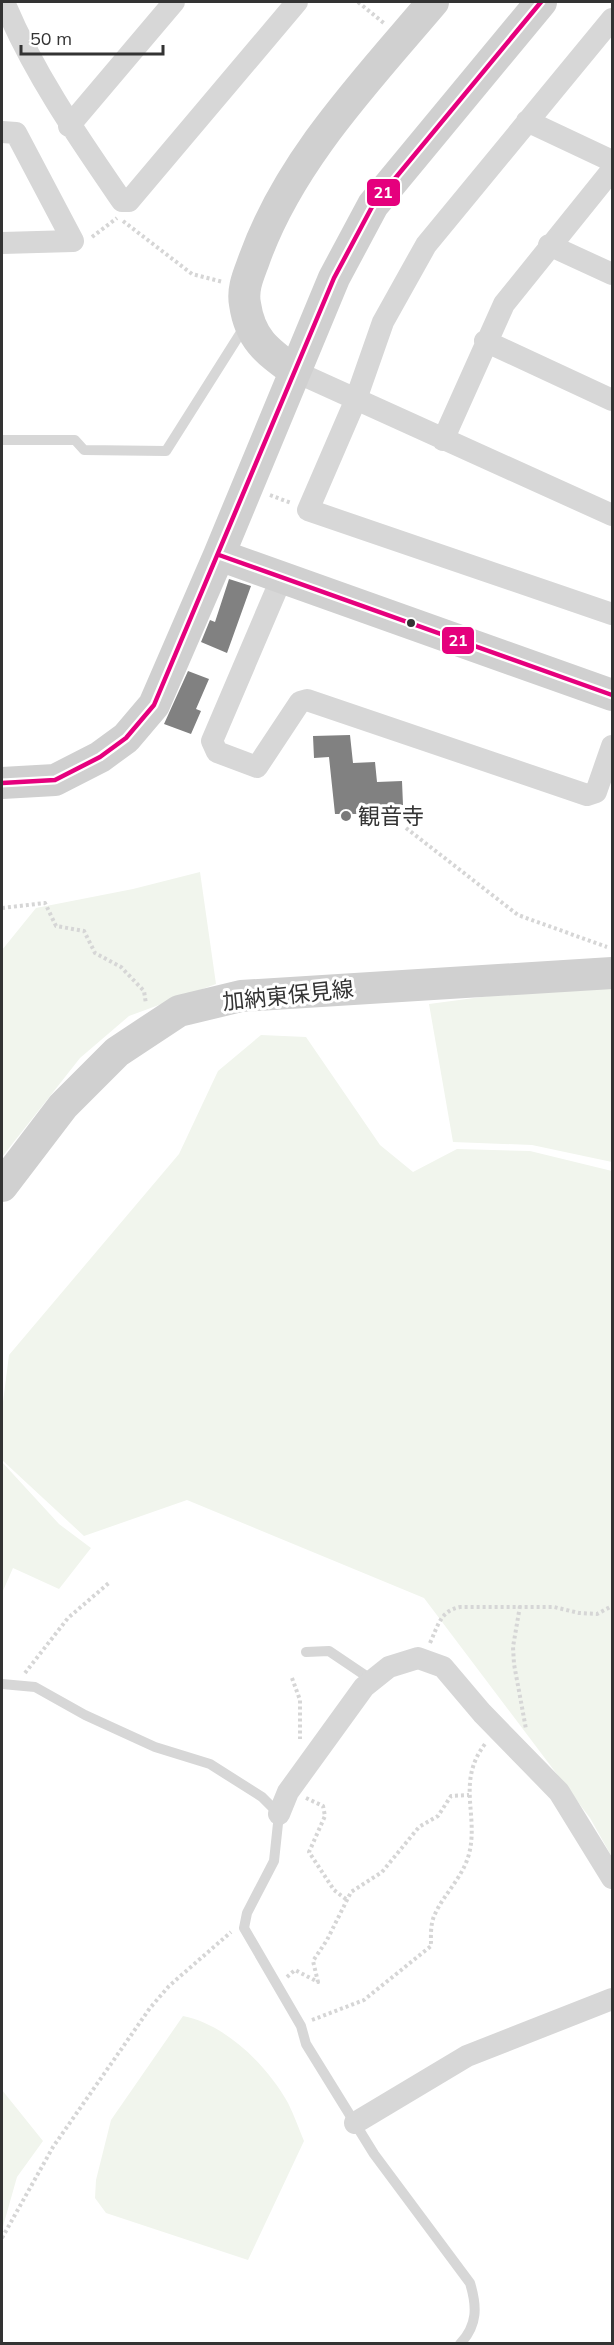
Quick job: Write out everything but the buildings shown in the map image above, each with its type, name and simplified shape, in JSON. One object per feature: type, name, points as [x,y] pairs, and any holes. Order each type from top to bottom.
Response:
[{"type":"street","points":[[4,2],[21,42],[69,126],[122,201],[129,201],[297,2]]},
{"type":"street","points":[[69,126],[174,2]]},
{"type":"street","points":[[433,2],[314,148],[267,222],[244,288],[249,321],[261,346],[294,371],[612,515]]},
{"type":"street","points":[[2,783],[55,780],[100,757],[126,738],[153,705],[219,555],[334,278],[373,205],[541,2]]},
{"type":"street","points":[[612,19],[426,245],[383,322],[356,399],[308,510],[612,614]]},
{"type":"street","points":[[527,121],[612,161]]},
{"type":"street","points":[[2,132],[16,133],[73,241],[2,243]]},
{"type":"street","points":[[443,440],[504,304],[549,245],[612,170]]},
{"type":"street","points":[[549,245],[612,274]]},
{"type":"street","points":[[486,341],[612,400]]},
{"type":"street","points":[[219,555],[612,695]]},
{"type":"street","points":[[282,577],[212,741],[217,752],[257,767],[300,702],[307,700],[587,795],[596,792],[612,746]]},
{"type":"street","name":"加納東保見線","points":[[2,1186],[63,1106],[117,1052],[179,1011],[242,996],[612,974]]},
{"type":"street","points":[[279,1814],[288,1792],[364,1687],[389,1667],[418,1658],[443,1667],[497,1728],[559,1792],[612,1878]]},
{"type":"street","points":[[355,2123],[467,2056],[612,1999]]},
{"type":"lane","points":[[2,440],[75,440],[84,450],[166,451],[249,321]]},
{"type":"lane","points":[[306,1652],[329,1651],[372,1680]]},
{"type":"lane","points":[[2,1683],[35,1687],[85,1715],[155,1747],[210,1764],[262,1797],[279,1814],[274,1861],[243,1923],[246,1934],[301,2026],[306,2044],[374,2154],[470,2283],[477,2306],[467,2337],[460,2343]]},
{"type":"path","points":[[358,2],[394,31]]},
{"type":"path","points":[[73,241],[84,242],[118,218],[192,274],[232,285]]},
{"type":"path","points":[[268,495],[308,510]]},
{"type":"path","points":[[406,828],[518,915],[612,949]]},
{"type":"path","points":[[2,908],[45,903],[56,926],[84,931],[95,953],[121,967],[144,992],[147,1015]]},
{"type":"path","points":[[21,1685],[25,1674],[68,1618],[92,1594],[110,1582]]},
{"type":"path","points":[[427,1661],[429,1645],[443,1615],[448,1610],[460,1607],[520,1606],[554,1607],[579,1613],[597,1614],[612,1606]]},
{"type":"path","points":[[520,1606],[513,1647],[514,1664],[531,1762]]},
{"type":"path","points":[[292,1678],[300,1700],[301,1774]]},
{"type":"path","points":[[301,2026],[364,2000],[431,1946],[434,1915],[469,1853],[469,1795],[473,1765],[497,1728]]},
{"type":"path","points":[[288,1792],[323,1806],[325,1816],[309,1852],[334,1890],[347,1900]]},
{"type":"path","points":[[277,1986],[295,1970],[318,1982],[313,1961],[351,1892],[382,1872],[419,1827],[438,1816],[451,1796],[469,1795]]},
{"type":"path","points":[[2,2238],[53,2147],[150,2008],[170,1986],[243,1923]]},
{"type":"shaded area","points":[[200,872],[216,984],[129,1016],[80,1058],[2,1157],[2,950],[36,908],[133,889]]},
{"type":"shaded area","points":[[604,981],[612,982],[612,1162],[532,1145],[453,1142],[429,1004]]},
{"type":"shaded area","points":[[261,1035],[306,1037],[380,1145],[413,1172],[457,1149],[530,1151],[612,1171],[612,1857],[590,1818],[424,1598],[187,1500],[84,1536],[2,1460],[2,1410],[9,1355],[179,1154],[218,1071]]},
{"type":"shaded area","points":[[2,1462],[59,1524],[91,1548],[59,1589],[13,1568],[2,1593]]},
{"type":"shaded area","points":[[183,2016],[199,2020],[229,2037],[257,2061],[269,2074],[288,2103],[304,2141],[248,2260],[106,2213],[95,2198],[96,2180],[111,2120]]},
{"type":"shaded area","points":[[2,2090],[43,2141],[17,2177],[2,2230]]},
{"type":"transit line","name":"21","points":[[2,783],[55,780],[100,757],[126,738],[154,705],[334,278],[373,205],[541,2]]},
{"type":"transit line","name":"21","points":[[219,555],[612,695]]},
{"type":"place","name":"観音寺","points":[[346,816]]}]
